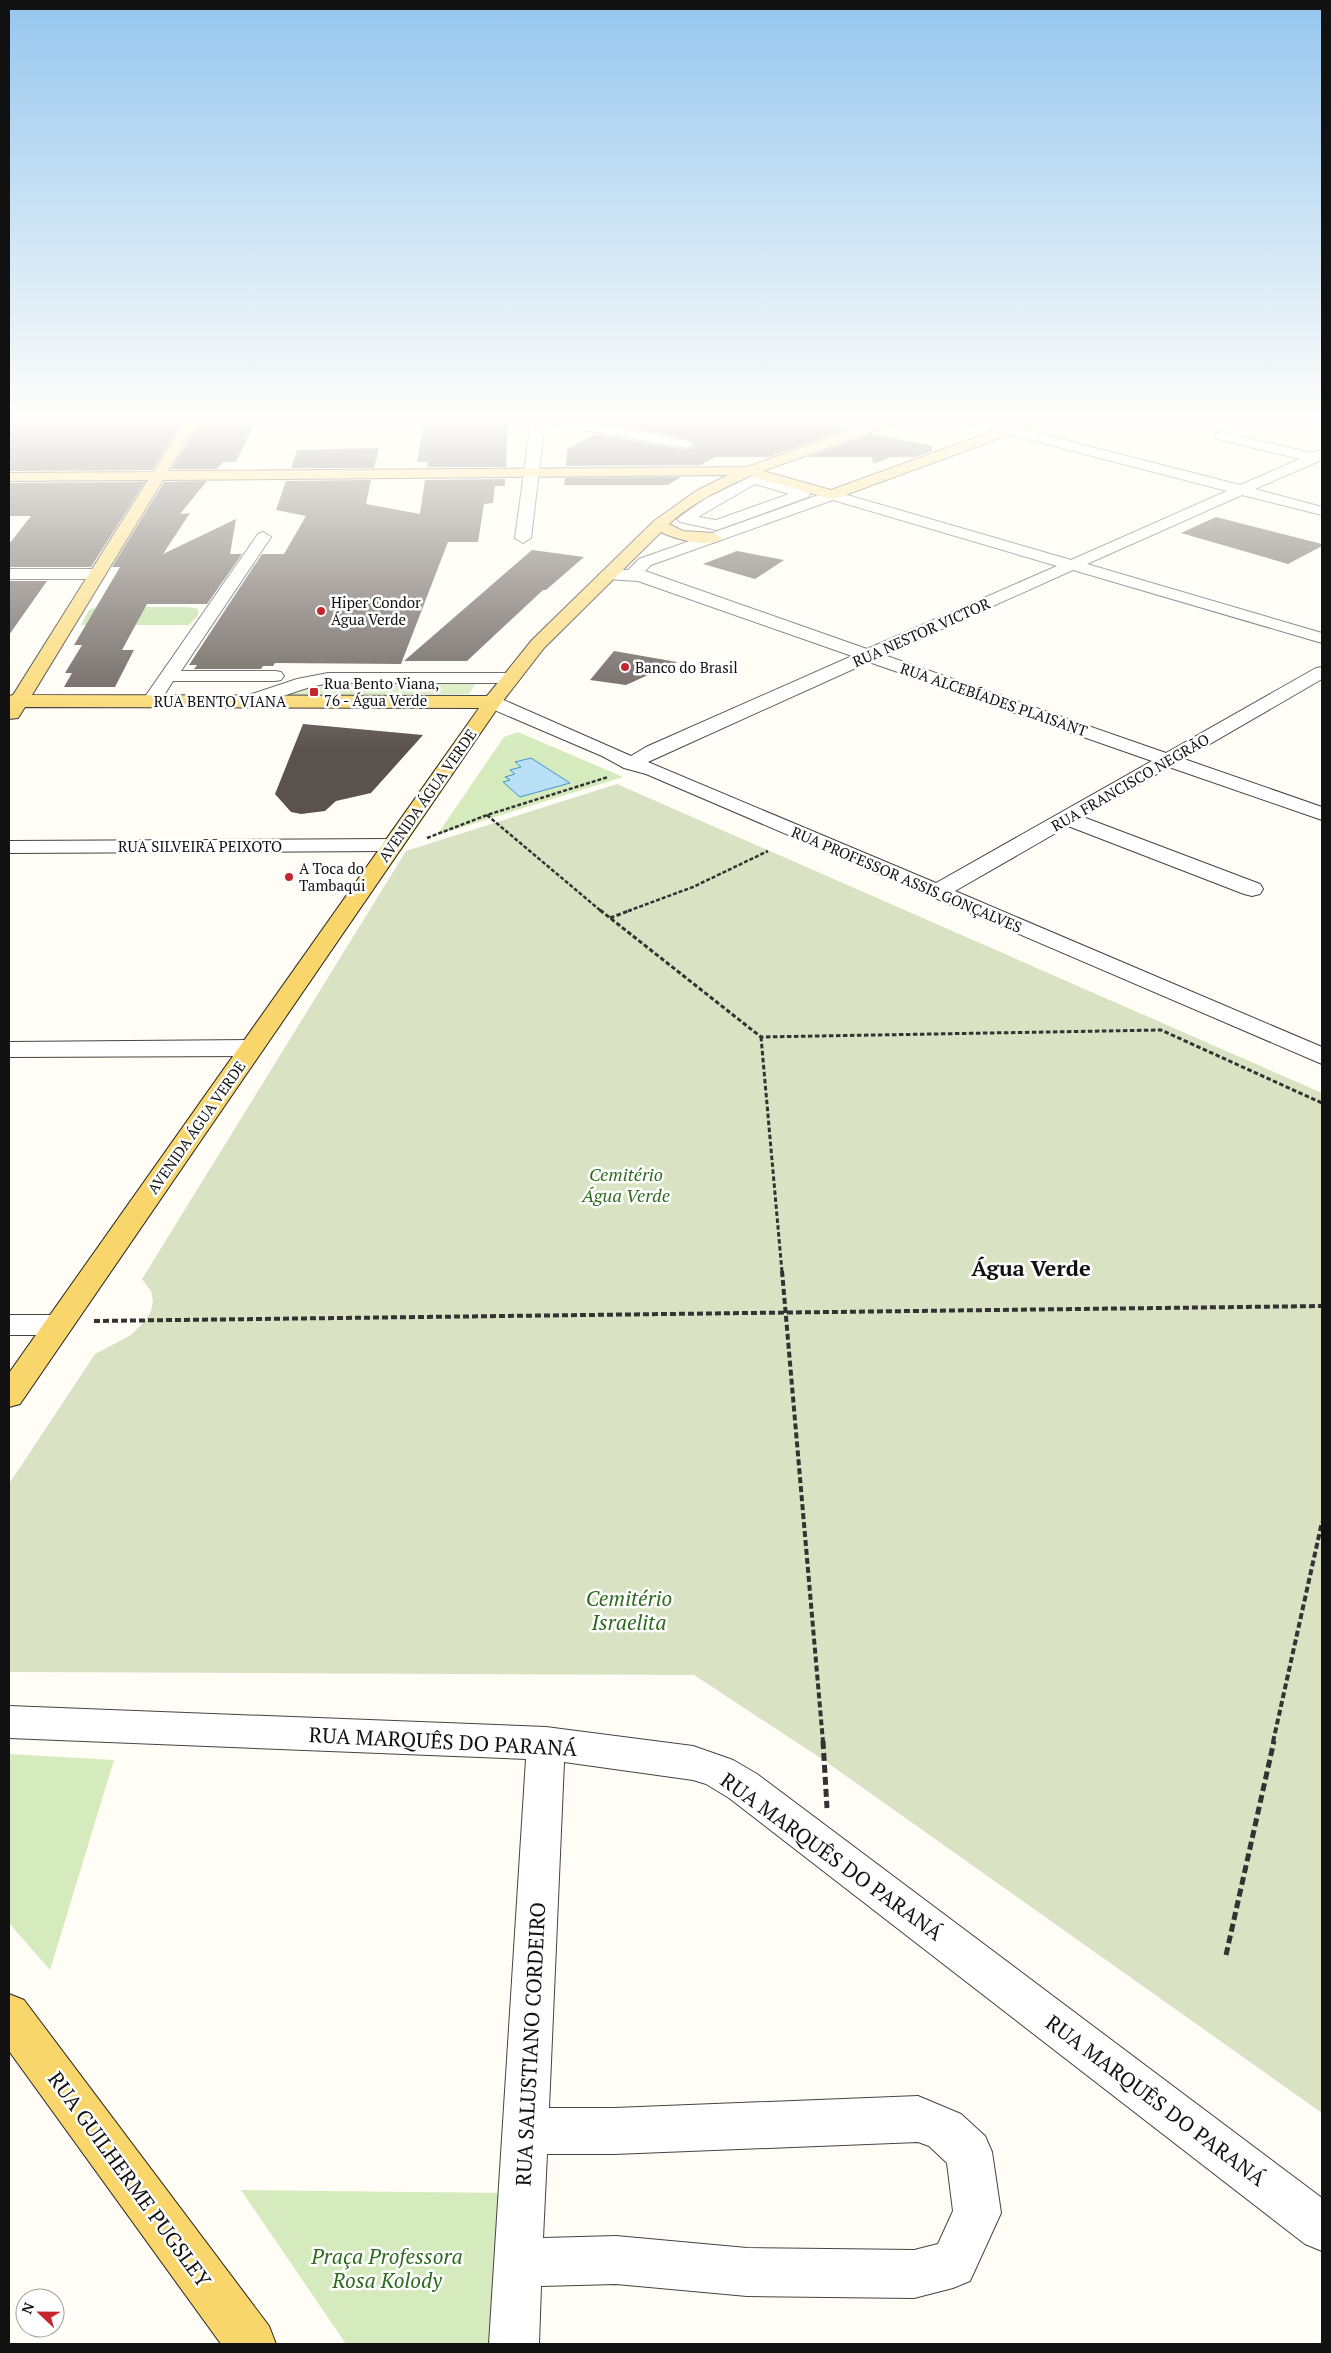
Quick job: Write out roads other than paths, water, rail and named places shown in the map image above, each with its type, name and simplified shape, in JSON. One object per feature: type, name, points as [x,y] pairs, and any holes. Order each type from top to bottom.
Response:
[{"type":"main road","points":[[9,717],[14,701],[125,531]]},
{"type":"main road","name":"AVENIDA ÁGUA VERDE","points":[[9,1396],[509,678],[538,644],[652,531]]},
{"type":"main road","points":[[669,531],[682,536],[714,538]]},
{"type":"main road","name":"RUA BENTO VIANA","points":[[14,701],[492,702]]},
{"type":"main road","name":"RUA GUILHERME PUGSLEY","points":[[9,2015],[251,2344]]},
{"type":"street","points":[[523,538],[524,531]]},
{"type":"street","points":[[640,576],[636,570],[645,562],[734,531]]},
{"type":"street","points":[[955,531],[1322,638]]},
{"type":"street","name":"RUA NESTOR VICTOR","points":[[631,764],[653,751],[1150,531]]},
{"type":"street","points":[[151,701],[263,537]]},
{"type":"street","points":[[9,574],[98,574]]},
{"type":"street","name":"RUA ALCEBÍADES PLAISANT","points":[[607,574],[640,576],[1322,814]]},
{"type":"street","name":"RUA FRANCISCO NEGRÃO","points":[[937,892],[1322,672]]},
{"type":"street","points":[[169,676],[274,676]]},
{"type":"street","points":[[250,701],[303,683],[328,678],[509,678]]},
{"type":"street","name":"RUA PROFESSOR ASSIS GONÇALVES","points":[[492,702],[609,752],[631,764],[653,770],[1322,1056]]},
{"type":"street","points":[[1066,818],[1252,889]]},
{"type":"street","name":"RUA SILVEIRA PEIXOTO","points":[[9,847],[392,845]]},
{"type":"street","points":[[9,1050],[251,1048]]},
{"type":"street","points":[[9,1325],[58,1325]]},
{"type":"street","name":"RUA MARQUÊS DO PARANÁ","points":[[9,1722],[546,1743],[676,1760],[693,1763],[719,1772],[744,1786],[1322,2227]]},
{"type":"street","name":"RUA SALUSTIANO CORDEIRO","points":[[514,2344],[546,1743]]},
{"type":"street","points":[[518,2264],[616,2260],[747,2272],[914,2274],[953,2264],[977,2212],[969,2152],[945,2130],[918,2119],[614,2131],[525,2131]]},
{"type":"water","points":[[531,758],[570,783],[520,797],[503,782],[510,780],[505,777],[515,774],[510,770],[521,767],[515,762]]},
{"type":"place","name":"Hiper Condor Água Verde","points":[[321,611]]},
{"type":"place","name":"Banco do Brasil","points":[[625,667]]},
{"type":"place","name":"Rua Bento Viana, 76 - Água Verde","points":[[314,692]]},
{"type":"place","name":"A Toca do Tambaqui","points":[[289,877]]},
{"type":"district","name":"Água Verde","points":[[1031,1267]]},
{"type":"park label","name":"Cemitério Água Verde","points":[[626,1184]]},
{"type":"park label","name":"Cemitério Israelita","points":[[629,1610]]},
{"type":"park label","name":"Praça Professora Rosa Kolody","points":[[387,2268]]}]
